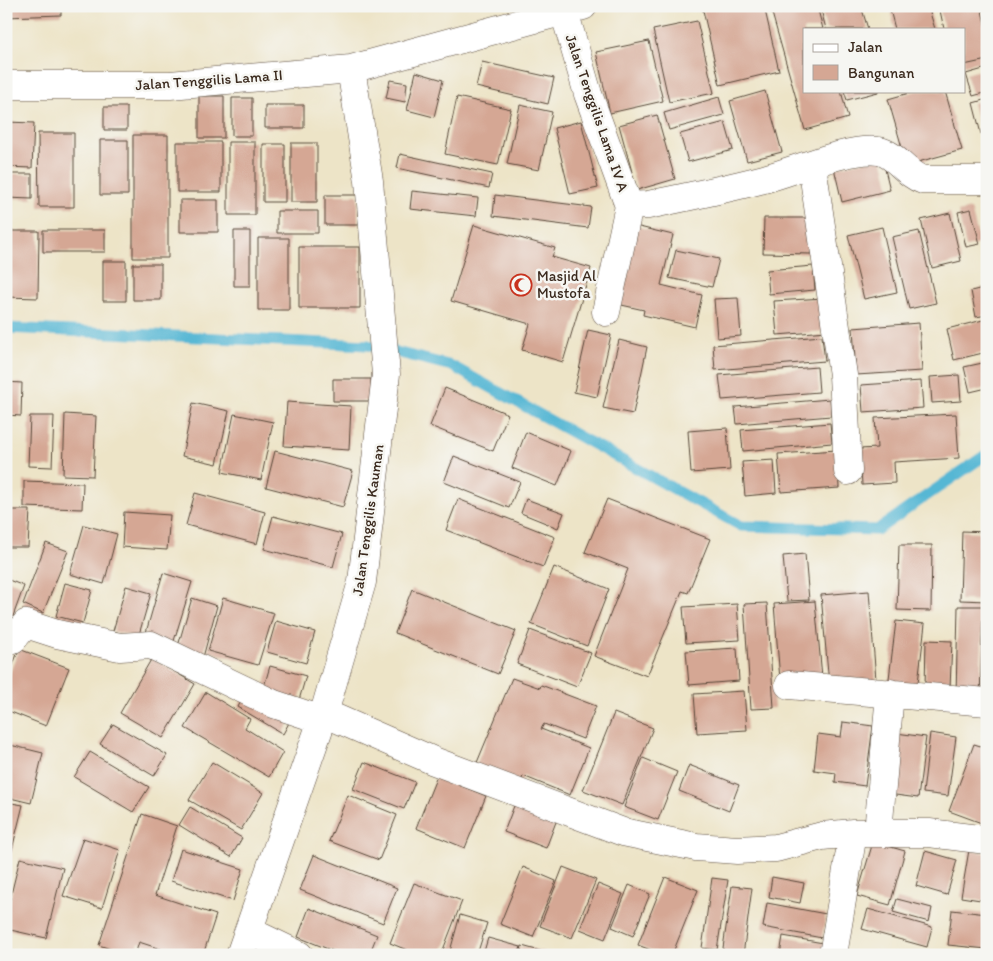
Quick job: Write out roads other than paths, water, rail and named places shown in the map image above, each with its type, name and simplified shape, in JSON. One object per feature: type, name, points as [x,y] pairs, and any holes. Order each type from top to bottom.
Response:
[{"type":"street","name":"Jalan Tenggilis Lama II","points":[[6,84],[170,85],[351,69],[573,9]]},
{"type":"street","name":"Jalan Tenggilis Lama IV A","points":[[573,9],[588,94],[629,206],[648,205],[764,179],[812,164],[863,152],[881,152],[897,162],[914,178],[923,180],[987,180]]},
{"type":"street","name":"Jalan Tenggilis Kauman","points":[[244,943],[323,716],[362,582],[386,374],[369,181],[351,69]]},
{"type":"street","points":[[812,164],[843,375],[848,471]]},
{"type":"street","points":[[606,312],[629,206]]},
{"type":"street","points":[[6,635],[13,639],[26,624],[57,634],[120,647],[151,645],[274,704],[323,716],[434,761],[624,832],[696,847],[738,850],[776,848],[822,836],[865,833],[929,833],[987,840]]},
{"type":"street","points":[[789,685],[987,702]]},
{"type":"street","points":[[833,955],[865,833],[890,693]]},
{"type":"street","points":[[244,943],[299,955]]},
{"type":"waterway","points":[[6,328],[368,345],[452,366],[741,526],[877,530],[987,454]]},
{"type":"place","name":"Masjid Al Mustofa","points":[[521,285]]}]
